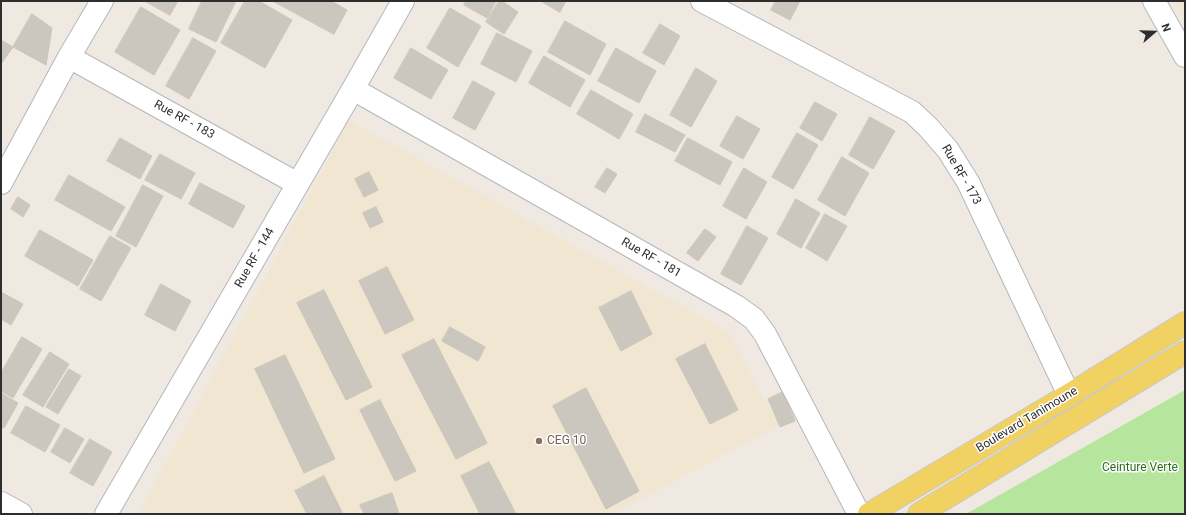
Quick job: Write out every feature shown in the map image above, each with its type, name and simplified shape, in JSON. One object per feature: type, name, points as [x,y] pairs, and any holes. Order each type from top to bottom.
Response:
[{"type":"main road","name":"Boulevard Tanimoune","points":[[869,514],[1069,395],[1185,323]]},
{"type":"main road","name":"Boulevard Tanimoune","points":[[925,510],[1185,352]]},
{"type":"main road","points":[[918,485],[925,510]]},
{"type":"street","points":[[1,183],[69,57],[102,1]]},
{"type":"street","name":"Rue RF - 144","points":[[106,514],[354,89],[403,1]]},
{"type":"street","name":"Rue RF - 173","points":[[702,1],[912,112],[928,127],[948,150],[968,182],[1069,395]]},
{"type":"street","points":[[1154,1],[1185,56]]},
{"type":"street","name":"Rue RF - 183","points":[[69,57],[298,184]]},
{"type":"street","name":"Rue RF - 181","points":[[354,89],[736,306],[754,319],[765,334],[859,514]]},
{"type":"street","points":[[1,503],[22,514]]},
{"type":"shaded area","points":[[1175,1],[1185,1],[1185,21]]},
{"type":"shaded area","name":"CEG 10","points":[[349,120],[728,332],[779,425],[613,514],[139,514]]},
{"type":"green space","name":"Ceinture Verte","points":[[1185,390],[1185,514],[966,514]]},
{"type":"building","points":[[145,1],[178,1],[170,15]]},
{"type":"building","points":[[202,1],[236,1],[216,42],[189,29]]},
{"type":"building","points":[[245,1],[259,1],[292,20],[265,68],[221,43]]},
{"type":"building","points":[[273,1],[331,1],[347,10],[334,34]]},
{"type":"building","points":[[466,1],[496,1],[487,18],[464,5]]},
{"type":"building","points":[[499,1],[502,1],[518,12],[504,34],[486,22]]},
{"type":"building","points":[[541,1],[566,1],[560,12]]},
{"type":"building","points":[[776,1],[800,1],[790,20],[771,10]]},
{"type":"building","points":[[141,7],[180,30],[154,75],[115,52]]},
{"type":"building","points":[[450,8],[481,26],[458,67],[427,48]]},
{"type":"building","points":[[32,14],[52,28],[46,65],[13,47]]},
{"type":"building","points":[[565,21],[606,44],[590,75],[548,52]]},
{"type":"building","points":[[660,24],[680,36],[664,65],[643,53]]},
{"type":"building","points":[[497,33],[532,51],[516,82],[481,64]]},
{"type":"building","points":[[193,38],[216,51],[189,99],[166,86]]},
{"type":"building","points":[[1,40],[13,47],[1,64]]},
{"type":"building","points":[[411,48],[448,70],[431,99],[394,78]]},
{"type":"building","points":[[616,48],[656,71],[639,103],[598,81]]},
{"type":"building","points":[[544,56],[585,80],[570,107],[529,83]]},
{"type":"building","points":[[696,68],[717,81],[691,127],[670,115]]},
{"type":"building","points":[[473,81],[495,93],[475,130],[453,118]]},
{"type":"building","points":[[591,90],[633,114],[619,139],[577,114]]},
{"type":"building","points":[[815,102],[837,114],[822,141],[800,128]]},
{"type":"building","points":[[645,114],[685,135],[675,152],[636,132]]},
{"type":"building","points":[[737,116],[760,129],[743,159],[720,146]]},
{"type":"building","points":[[870,117],[895,131],[873,169],[849,155]]},
{"type":"building","points":[[797,133],[818,145],[793,189],[772,177]]},
{"type":"building","points":[[120,138],[152,156],[140,179],[107,161]]},
{"type":"building","points":[[688,138],[732,162],[720,185],[675,161]]},
{"type":"building","points":[[160,154],[195,173],[181,199],[145,180]]},
{"type":"building","points":[[842,157],[869,173],[845,216],[818,200]]},
{"type":"building","points":[[607,168],[617,174],[605,193],[595,187]]},
{"type":"building","points":[[744,168],[767,182],[746,219],[723,206]]},
{"type":"building","points":[[369,172],[378,190],[364,197],[355,179]]},
{"type":"building","points":[[69,175],[125,207],[111,231],[55,200]]},
{"type":"building","points":[[200,183],[245,206],[233,228],[189,204]]},
{"type":"building","points":[[143,185],[163,196],[136,247],[116,236]]},
{"type":"building","points":[[18,197],[30,205],[23,217],[11,209]]},
{"type":"building","points":[[796,199],[820,213],[801,248],[777,234]]},
{"type":"building","points":[[376,207],[383,222],[370,228],[363,213]]},
{"type":"building","points":[[825,214],[847,226],[827,261],[806,248]]},
{"type":"building","points":[[747,226],[768,238],[741,285],[721,274]]},
{"type":"building","points":[[705,229],[716,237],[698,261],[687,253]]},
{"type":"building","points":[[40,230],[93,260],[78,286],[25,256]]},
{"type":"building","points":[[110,236],[131,248],[101,301],[80,289]]},
{"type":"building","points":[[387,267],[414,320],[385,334],[359,281]]},
{"type":"building","points":[[161,284],[191,301],[175,331],[145,315]]},
{"type":"building","points":[[324,290],[372,387],[346,400],[297,303]]},
{"type":"building","points":[[631,291],[652,334],[621,351],[599,308]]},
{"type":"building","points":[[1,292],[23,304],[11,325],[1,319]]},
{"type":"building","points":[[450,327],[485,347],[478,361],[442,341]]},
{"type":"building","points":[[22,337],[42,349],[13,398],[1,391],[1,373]]},
{"type":"building","points":[[434,339],[487,443],[456,459],[402,355]]},
{"type":"building","points":[[705,344],[738,410],[710,424],[676,359]]},
{"type":"building","points":[[50,352],[69,364],[43,407],[23,395]]},
{"type":"building","points":[[285,355],[335,459],[304,473],[255,369]]},
{"type":"building","points":[[69,369],[81,376],[58,414],[46,407]]},
{"type":"building","points":[[586,388],[639,491],[606,509],[553,406]]},
{"type":"building","points":[[783,392],[795,421],[780,427],[768,399]]},
{"type":"building","points":[[1,393],[18,403],[4,428],[1,427]]},
{"type":"building","points":[[380,400],[416,471],[395,481],[360,410]]},
{"type":"building","points":[[26,406],[60,425],[45,452],[11,433]]},
{"type":"building","points":[[65,428],[84,439],[70,463],[51,452]]},
{"type":"building","points":[[90,439],[112,452],[93,486],[70,473]]},
{"type":"building","points":[[489,462],[516,514],[480,514],[461,476]]},
{"type":"building","points":[[324,476],[343,514],[307,514],[295,491]]},
{"type":"building","points":[[392,493],[399,514],[364,514],[360,505]]},
{"type":"place","name":"CEG 10","points":[[539,441]]}]
